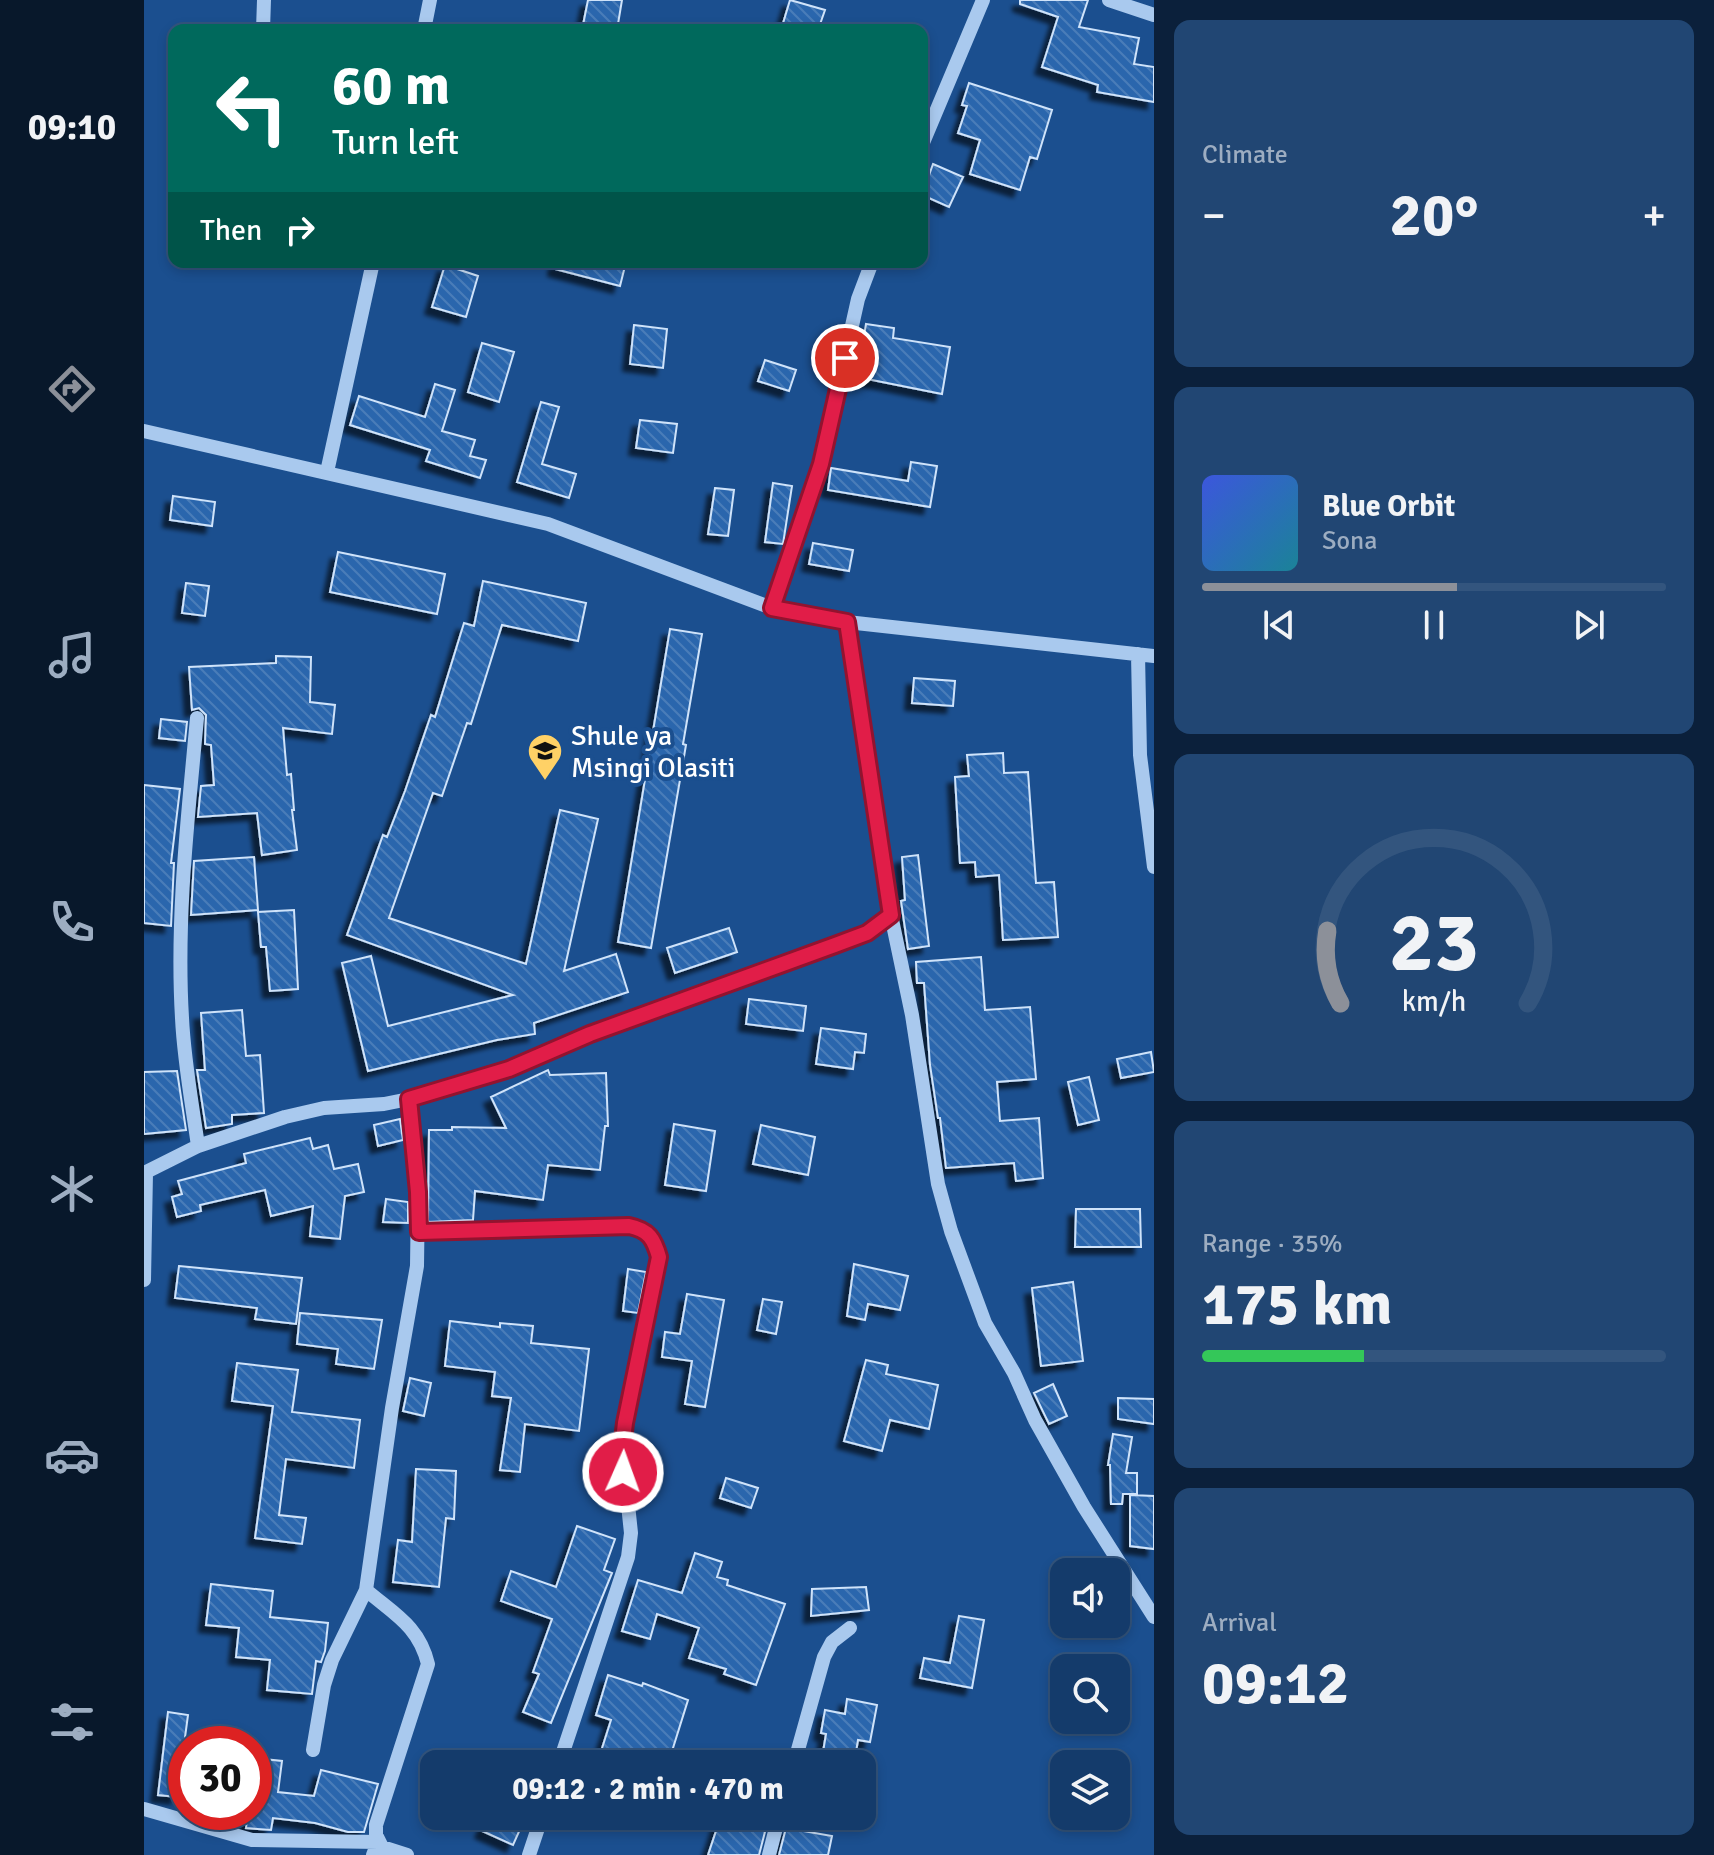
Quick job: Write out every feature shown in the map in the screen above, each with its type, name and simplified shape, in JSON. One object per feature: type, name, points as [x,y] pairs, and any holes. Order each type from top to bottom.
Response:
[{"type":"street","points":[[263,24],[264,0]]},
{"type":"street","points":[[425,24],[430,0]]},
{"type":"street","points":[[928,131],[983,0]]},
{"type":"street","points":[[1109,0],[1154,15]]},
{"type":"street","points":[[327,472],[372,268]]},
{"type":"street","points":[[772,608],[821,464],[858,299],[870,268]]},
{"type":"street","points":[[144,431],[548,524],[772,608],[847,622],[1154,656]]},
{"type":"street","points":[[847,622],[891,915],[912,1015],[938,1184],[971,1290],[985,1323],[1084,1507],[1154,1617]]},
{"type":"street","points":[[1138,654],[1140,755],[1154,867]]},
{"type":"street","points":[[197,718],[187,826],[181,962],[182,1017],[198,1146]]},
{"type":"street","points":[[144,1280],[145,1173],[198,1146],[271,1121],[324,1108],[409,1099],[509,1069],[590,1034],[867,933],[891,915]]},
{"type":"street","points":[[313,1750],[324,1685],[332,1660],[366,1590],[392,1408],[417,1266],[418,1192],[409,1099]]},
{"type":"street","points":[[419,1232],[629,1226],[644,1229],[654,1241],[659,1257],[622,1448],[631,1533],[628,1557],[564,1750]]},
{"type":"street","points":[[366,1590],[414,1631],[423,1645],[428,1664],[376,1825],[376,1848]]},
{"type":"street","points":[[798,1750],[824,1657],[832,1642],[850,1628]]},
{"type":"street","points":[[144,1809],[252,1840],[376,1848],[407,1855]]},
{"type":"street","points":[[529,1855],[537,1830]]},
{"type":"street","points":[[769,1855],[775,1830]]},
{"type":"building","points":[[588,0],[622,0],[618,24],[583,24]]},
{"type":"building","points":[[790,0],[825,10],[820,24],[783,24]]},
{"type":"building","points":[[1020,0],[1088,0],[1079,27],[1139,38],[1134,64],[1154,67],[1154,102],[1097,92],[1098,85],[1042,67],[1058,17],[1020,4]]},
{"type":"building","points":[[969,83],[1052,110],[1037,159],[1030,157],[1020,190],[970,174],[980,140],[958,133],[967,106],[962,105]]},
{"type":"building","points":[[933,164],[963,177],[949,207],[928,198],[928,178]]},
{"type":"building","points":[[444,268],[478,276],[466,317],[432,307]]},
{"type":"building","points":[[555,268],[624,268],[620,286]]},
{"type":"building","points":[[866,324],[894,328],[893,338],[950,347],[942,394],[857,377]]},
{"type":"building","points":[[634,325],[667,329],[663,368],[630,364]]},
{"type":"building","points":[[482,343],[514,352],[499,402],[468,392]]},
{"type":"building","points":[[765,360],[796,370],[789,391],[758,381]]},
{"type":"building","points":[[435,384],[455,390],[442,431],[475,440],[470,456],[486,460],[480,478],[426,461],[430,450],[350,425],[359,396],[425,417]]},
{"type":"building","points":[[541,402],[559,407],[542,464],[576,474],[569,498],[517,482]]},
{"type":"building","points":[[640,420],[677,424],[673,453],[636,448]]},
{"type":"building","points":[[911,462],[937,466],[930,507],[828,490],[831,468],[908,481]]},
{"type":"building","points":[[773,483],[792,486],[783,544],[765,542]]},
{"type":"building","points":[[715,488],[734,490],[728,536],[708,534]]},
{"type":"building","points":[[173,496],[215,502],[212,526],[170,520]]},
{"type":"building","points":[[813,543],[853,550],[849,571],[809,564]]},
{"type":"building","points":[[338,552],[445,574],[437,614],[330,592]]},
{"type":"building","points":[[483,581],[586,603],[578,641],[502,625],[471,724],[467,723],[442,796],[433,793],[389,918],[526,964],[560,810],[598,819],[564,971],[616,954],[628,992],[534,1023],[535,1034],[368,1071],[342,963],[371,956],[388,1026],[513,995],[347,935],[383,835],[387,837],[405,791],[431,715],[435,717],[464,623],[474,626]]},
{"type":"building","points":[[186,583],[209,586],[205,616],[182,613]]},
{"type":"building","points":[[670,629],[702,634],[651,948],[618,942]]},
{"type":"building","points":[[276,656],[311,657],[310,702],[335,705],[332,734],[283,728],[287,775],[291,774],[297,850],[262,855],[257,813],[198,817],[201,786],[214,785],[211,745],[205,744],[206,715],[199,708],[192,710],[189,667],[276,663]]},
{"type":"building","points":[[914,678],[955,681],[953,706],[912,703]]},
{"type":"building","points":[[161,719],[187,722],[185,741],[159,738]]},
{"type":"building","points":[[1003,753],[1004,773],[1028,772],[1036,883],[1054,882],[1058,937],[1003,940],[999,875],[976,877],[975,862],[960,863],[955,777],[969,776],[967,755]]},
{"type":"building","points":[[144,785],[180,789],[171,863],[174,863],[171,926],[144,923]]},
{"type":"building","points":[[918,855],[929,946],[908,949],[901,901],[905,900],[902,857]]},
{"type":"building","points":[[254,857],[258,910],[191,915],[194,861]]},
{"type":"building","points":[[294,910],[298,989],[270,991],[266,947],[261,947],[258,912]]},
{"type":"building","points":[[729,928],[737,952],[675,973],[667,948]]},
{"type":"building","points":[[981,957],[985,1010],[1030,1007],[1036,1079],[997,1082],[1000,1121],[1039,1118],[1043,1178],[1016,1181],[1014,1163],[946,1168],[930,1065],[924,983],[917,983],[916,962]]},
{"type":"building","points":[[749,999],[806,1006],[803,1031],[746,1024]]},
{"type":"building","points":[[242,1010],[246,1056],[260,1055],[264,1113],[232,1115],[232,1124],[206,1128],[197,1070],[205,1070],[201,1013]]},
{"type":"building","points":[[821,1028],[866,1034],[864,1053],[855,1052],[853,1069],[816,1064]]},
{"type":"building","points":[[1151,1052],[1154,1072],[1121,1078],[1117,1059]]},
{"type":"building","points":[[548,1070],[550,1075],[606,1073],[608,1126],[605,1126],[600,1170],[548,1165],[543,1200],[475,1191],[473,1220],[428,1222],[429,1130],[452,1130],[452,1127],[506,1128],[491,1097]]},
{"type":"building","points":[[177,1071],[186,1130],[144,1134],[144,1072]]},
{"type":"building","points":[[1089,1077],[1099,1120],[1078,1125],[1068,1082]]},
{"type":"building","points":[[400,1119],[403,1140],[378,1146],[374,1125]]},
{"type":"building","points":[[674,1124],[715,1131],[706,1191],[665,1185]]},
{"type":"building","points":[[761,1125],[815,1137],[808,1175],[753,1164]]},
{"type":"building","points":[[310,1138],[313,1149],[328,1145],[334,1169],[358,1164],[364,1192],[345,1196],[340,1239],[310,1236],[313,1206],[271,1216],[265,1190],[200,1205],[201,1211],[177,1217],[172,1197],[182,1194],[178,1181],[246,1163],[244,1154]]},
{"type":"building","points":[[386,1199],[408,1202],[408,1223],[383,1222]]},
{"type":"building","points":[[1076,1209],[1140,1209],[1141,1247],[1075,1247]]},
{"type":"building","points":[[854,1264],[908,1276],[900,1310],[868,1304],[865,1320],[847,1316]]},
{"type":"building","points":[[179,1266],[302,1278],[296,1324],[255,1319],[257,1308],[175,1298]]},
{"type":"building","points":[[628,1269],[646,1272],[638,1313],[623,1311]]},
{"type":"building","points":[[1073,1282],[1083,1361],[1041,1366],[1032,1288]]},
{"type":"building","points":[[687,1294],[724,1300],[705,1407],[685,1404],[692,1361],[662,1357],[665,1332],[680,1334]]},
{"type":"building","points":[[763,1299],[782,1302],[776,1334],[757,1330]]},
{"type":"building","points":[[300,1313],[382,1320],[374,1369],[336,1364],[338,1349],[297,1344]]},
{"type":"building","points":[[450,1321],[500,1327],[500,1323],[533,1326],[531,1343],[589,1349],[579,1431],[525,1424],[520,1472],[500,1470],[511,1398],[492,1396],[495,1372],[445,1366]]},
{"type":"building","points":[[866,1360],[888,1365],[886,1374],[938,1385],[929,1429],[890,1420],[882,1451],[844,1441]]},
{"type":"building","points":[[237,1363],[298,1370],[292,1412],[360,1420],[354,1468],[286,1459],[279,1515],[306,1518],[302,1544],[255,1538],[273,1406],[232,1401]]},
{"type":"building","points":[[410,1378],[431,1383],[424,1416],[403,1411]]},
{"type":"building","points":[[1053,1384],[1067,1416],[1049,1424],[1034,1393]]},
{"type":"building","points":[[1118,1398],[1154,1399],[1154,1424],[1118,1419]]},
{"type":"building","points":[[1113,1434],[1132,1437],[1126,1473],[1137,1473],[1137,1494],[1123,1494],[1122,1504],[1111,1504],[1108,1465]]},
{"type":"building","points":[[416,1469],[456,1471],[454,1519],[446,1518],[439,1587],[393,1582],[398,1540],[412,1542]]},
{"type":"building","points":[[726,1478],[758,1488],[751,1508],[720,1498]]},
{"type":"building","points":[[1130,1495],[1154,1496],[1154,1549],[1130,1546]]},
{"type":"building","points":[[577,1526],[615,1539],[604,1570],[612,1573],[551,1723],[523,1712],[539,1674],[533,1672],[552,1619],[501,1601],[511,1571],[556,1587]]},
{"type":"building","points":[[695,1553],[722,1562],[717,1577],[728,1580],[727,1585],[785,1604],[756,1685],[724,1674],[726,1669],[689,1658],[699,1628],[657,1614],[650,1639],[622,1631],[638,1580],[682,1593]]},
{"type":"building","points":[[211,1584],[273,1591],[270,1617],[328,1623],[325,1651],[321,1662],[316,1661],[312,1694],[267,1690],[270,1660],[236,1657],[239,1628],[206,1625]]},
{"type":"building","points":[[866,1587],[869,1610],[811,1616],[812,1589]]},
{"type":"building","points":[[959,1616],[984,1620],[972,1688],[920,1678],[924,1658],[950,1663]]},
{"type":"building","points":[[608,1675],[642,1686],[643,1683],[688,1700],[672,1750],[601,1750],[611,1720],[596,1715]]},
{"type":"building","points":[[847,1699],[877,1705],[870,1742],[858,1740],[856,1750],[823,1750],[826,1734],[821,1733],[825,1710],[845,1714]]},
{"type":"building","points":[[168,1712],[188,1715],[187,1726],[168,1726],[168,1796],[158,1795]]},
{"type":"building","points":[[272,1760],[282,1761],[278,1792],[314,1796],[321,1770],[378,1784],[364,1832],[348,1832],[315,1823],[273,1818],[272,1824]]},
{"type":"building","points":[[482,1830],[520,1830],[513,1845]]},
{"type":"building","points":[[716,1830],[765,1830],[759,1855],[708,1855]]},
{"type":"building","points":[[785,1830],[832,1836],[828,1855],[779,1855]]},
{"type":"place","name":"Shule ya Msingi Olasiti","points":[[545,782]]},
{"type":"route","points":[[623,1472],[625,1423],[659,1257],[654,1241],[644,1229],[629,1226],[419,1232],[409,1099],[509,1069],[590,1034],[867,933],[891,915],[847,622],[772,608],[821,464],[845,358]]}]
